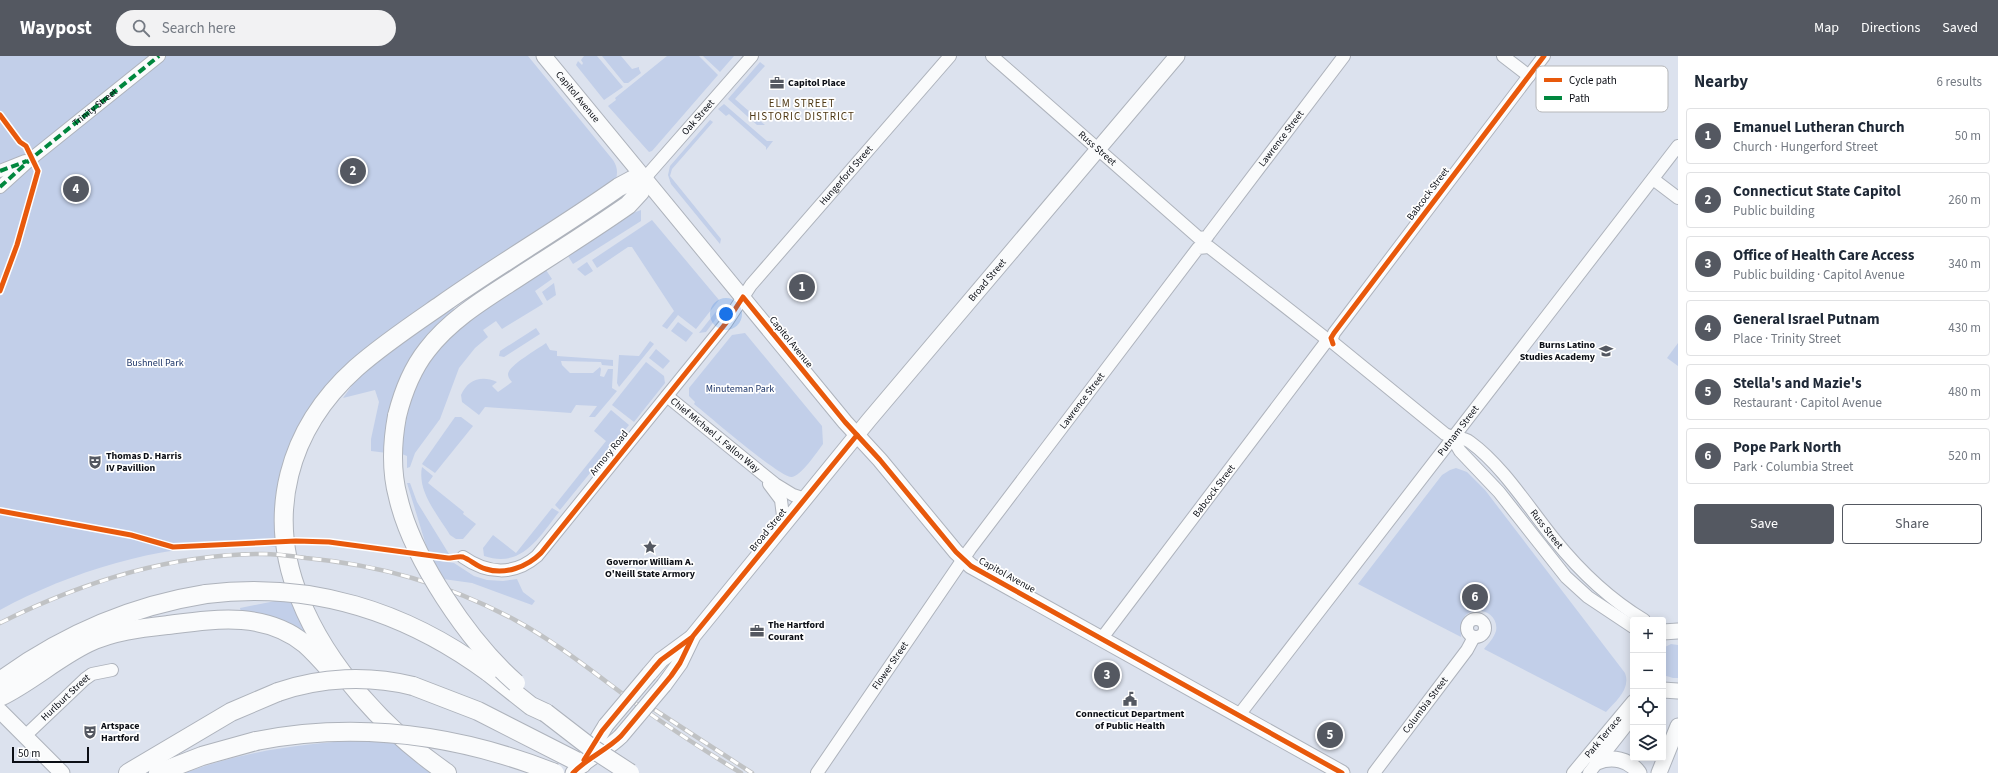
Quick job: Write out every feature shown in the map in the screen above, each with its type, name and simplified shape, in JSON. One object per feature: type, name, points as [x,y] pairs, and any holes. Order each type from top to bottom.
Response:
[{"type":"highway","points":[[385,721],[349,680],[324,646],[307,615],[294,581],[286,549],[283,511],[288,477],[301,443],[316,415],[332,393],[356,368],[374,353],[453,296],[619,187],[632,180],[644,179],[640,192],[628,205],[485,299],[447,328],[431,345],[416,366],[405,390],[397,416],[393,447],[396,491],[405,520],[419,552],[449,602],[478,642],[507,674],[538,702],[546,713]]},
{"type":"highway","points":[[0,681],[41,653],[91,627],[150,606],[206,594],[251,590],[290,592],[329,598],[384,614],[420,629],[459,651],[531,706],[546,713],[590,747],[630,773]]},
{"type":"highway","points":[[0,697],[69,654],[102,637],[143,628],[210,620],[233,619],[268,625],[299,640],[358,699],[419,752],[447,773]]},
{"type":"highway","points":[[128,773],[231,712],[278,692],[316,682],[351,679],[383,681],[413,686],[445,697],[482,712],[578,768]]},
{"type":"highway","points":[[158,773],[213,752],[291,736],[333,732],[397,733],[446,740],[483,748],[555,773]]},
{"type":"main road","name":"Capitol Avenue","points":[[544,56],[845,422],[971,566],[1342,773]]},
{"type":"main road","name":"Broad Street","points":[[578,768],[615,742],[664,685],[680,663],[693,636],[784,524],[857,435],[1177,56]]},
{"type":"main road","name":"Broad Street","points":[[578,768],[606,725],[661,660],[693,636]]},
{"type":"main road","points":[[0,711],[62,773]]},
{"type":"main road","points":[[1659,773],[1678,726]]},
{"type":"main road","points":[[1593,768],[1608,759],[1618,759],[1629,764],[1639,773]]},
{"type":"street","name":"Trinity Street","points":[[0,187],[32,158],[159,56]]},
{"type":"street","name":"Oak Street","points":[[644,179],[752,56]]},
{"type":"street","name":"Hungerford Street","points":[[743,297],[751,285],[950,56]]},
{"type":"street","name":"Russ Street","points":[[992,56],[1099,148],[1210,248],[1324,337],[1329,344],[1453,439],[1460,451],[1495,487],[1566,577],[1588,597],[1630,625]]},
{"type":"street","name":"Lawrence Street","points":[[964,559],[1344,56]]},
{"type":"street","points":[[1504,56],[1529,76]]},
{"type":"street","name":"Babcock Street","points":[[1536,66],[1544,56]]},
{"type":"street","name":"Babcock Street","points":[[1102,638],[1329,344],[1332,336],[1536,67]]},
{"type":"street","name":"Putnam Street","points":[[1239,715],[1678,146]]},
{"type":"street","name":"Trinity Street","points":[[0,170],[32,158]]},
{"type":"street","points":[[1653,179],[1678,198]]},
{"type":"street","name":"Armory Road","points":[[463,557],[480,567],[499,571],[516,568],[534,559],[667,396],[729,318],[743,297]]},
{"type":"street","name":"Chief Michael J. Fallon Way","points":[[667,396],[763,475],[788,492],[805,499]]},
{"type":"street","name":"Russ Street","points":[[1453,439],[1466,439],[1475,446],[1511,485],[1576,564],[1607,593],[1640,617]]},
{"type":"street","name":"Chief Michael J. Fallon Way","points":[[763,475],[780,498],[784,524]]},
{"type":"street","name":"Flower Street","points":[[817,773],[964,559]]},
{"type":"street","name":"Columbia Street","points":[[1374,773],[1467,650],[1474,637]]},
{"type":"street","name":"Hurlburt Street","points":[[25,736],[84,680],[92,674],[112,670]]},
{"type":"street","name":"Park Terrace","points":[[1573,773],[1630,705]]},
{"type":"street","name":"Park Terrace","points":[[1593,768],[1630,721]]},
{"type":"green space","name":"Bushnell Park","points":[[0,56],[528,56],[613,160],[617,169],[617,176],[616,179],[381,339],[296,432],[280,472],[275,498],[275,547],[240,545],[204,547],[168,551],[133,559],[98,568],[64,580],[0,610]]},
{"type":"green space","points":[[584,56],[597,56],[623,87],[604,100],[576,65],[578,61],[582,65],[583,63],[581,60]]},
{"type":"green space","points":[[602,56],[621,56],[632,69],[639,67],[641,73],[628,83],[624,83]]},
{"type":"green space","points":[[667,56],[699,56],[718,75],[652,151],[649,152],[608,106],[616,100],[615,98]]},
{"type":"green space","points":[[703,56],[734,56],[720,72]]},
{"type":"green space","points":[[760,62],[765,66],[735,99],[765,125],[757,125],[728,99]]},
{"type":"green space","points":[[724,104],[767,141],[773,141],[766,150],[766,147],[729,114],[726,116],[718,109]]},
{"type":"green space","points":[[710,120],[713,122],[672,169],[670,176],[721,239],[720,244],[671,184],[668,175],[670,166]]},
{"type":"green space","points":[[641,210],[641,221],[573,264],[568,256],[633,213]]},
{"type":"green space","points":[[652,220],[719,300],[696,329],[678,315],[667,329],[662,326],[674,311],[632,247],[628,247],[597,268],[592,260]]},
{"type":"green space","points":[[587,262],[593,271],[585,276],[577,269]]},
{"type":"green space","points":[[546,270],[552,279],[535,291],[543,304],[502,329],[496,321],[483,330],[488,337],[475,348],[459,368],[440,419],[415,453],[410,467],[407,468],[407,456],[402,454],[407,410],[417,382],[432,356],[465,325]]},
{"type":"green space","points":[[554,283],[556,295],[547,301],[542,292]]},
{"type":"green space","points":[[452,305],[454,309],[427,337],[387,453],[371,451],[371,439],[379,402],[375,390],[343,398],[358,377]]},
{"type":"green space","points":[[718,309],[722,311],[706,332],[699,333]]},
{"type":"green space","points":[[678,322],[693,333],[686,342],[671,331]]},
{"type":"green space","points":[[536,328],[540,334],[504,357],[499,356],[500,351]]},
{"type":"green space","name":"Minuteman Park","points":[[745,333],[822,426],[823,444],[813,458],[796,476],[792,477],[785,475],[759,457],[694,404],[695,402],[689,396],[689,388],[732,335]]},
{"type":"green space","points":[[650,341],[654,344],[619,387],[617,383],[619,355],[639,356]]},
{"type":"green space","points":[[546,343],[550,350],[557,351],[557,356],[613,360],[613,366],[602,365],[601,362],[561,361],[562,365],[570,373],[593,373],[600,367],[600,376],[604,377],[608,369],[613,369],[612,388],[617,391],[595,417],[589,417],[597,406],[576,405],[571,413],[485,407],[479,415],[462,402],[461,395],[467,385],[476,380],[486,379],[497,382],[492,386],[498,392],[512,382],[508,374],[513,366]]},
{"type":"green space","points":[[1678,343],[1678,366],[1667,358]]},
{"type":"green space","points":[[656,349],[670,361],[663,369],[649,358]]},
{"type":"green space","points":[[646,362],[664,376],[665,383],[634,422],[612,405]]},
{"type":"green space","points":[[611,410],[629,425],[560,510],[555,505],[606,441],[594,431]]},
{"type":"green space","points":[[455,417],[461,417],[473,426],[435,473],[422,464]]},
{"type":"green space","points":[[422,467],[433,476],[428,483],[464,512],[463,514],[476,524],[463,539],[456,539],[450,535],[430,503],[425,494],[421,476]]},
{"type":"green space","points":[[1456,468],[1467,472],[1485,490],[1625,673],[1626,684],[1622,694],[1606,712],[1484,649],[1496,631],[1496,624],[1489,614],[1483,611],[1476,611],[1470,612],[1465,616],[1461,624],[1461,637],[1358,584],[1442,475]]},
{"type":"green space","points":[[407,483],[410,483],[417,502],[449,554],[446,557],[429,555]]},
{"type":"green space","points":[[552,508],[559,512],[528,548],[509,558],[497,559],[484,556],[483,548],[493,535],[516,553]]},
{"type":"green space","points":[[432,560],[454,563],[474,576],[487,580],[503,581],[517,579],[523,592],[535,601],[532,605],[472,583],[443,579]]},
{"type":"green space","points":[[290,598],[318,646],[241,612],[240,608]]},
{"type":"green space","points":[[1671,644],[1678,645],[1678,678],[1666,676],[1666,646]]},
{"type":"green space","points":[[362,740],[395,743],[418,764],[432,773],[185,773],[207,765],[250,754],[294,746]]},
{"type":"railway","points":[[0,623],[62,595],[94,584],[160,565],[194,559],[228,555],[267,554],[334,561],[388,571],[414,578],[465,597],[533,630],[584,665],[660,721],[741,773]]},
{"type":"railway","points":[[655,710],[752,773]]},
{"type":"marked path","points":[[0,187],[32,158],[159,56]]},
{"type":"marked path","points":[[0,171],[27,161]]},
{"type":"cycle path","points":[[1536,66],[1544,56]]},
{"type":"cycle path","points":[[1333,344],[1331,338],[1334,333],[1536,67]]},
{"type":"cycle path","points":[[0,115],[20,142],[26,146],[38,171],[17,245],[0,291]]},
{"type":"cycle path","points":[[0,511],[131,535],[173,547],[296,541],[329,542],[448,558],[463,557],[480,567],[493,571],[508,570],[522,566],[541,553],[726,323],[743,297],[845,422],[880,460],[956,552],[971,566],[1342,773]]},
{"type":"cycle path","points":[[573,773],[584,763],[610,746],[621,736],[671,676],[680,663],[693,636],[857,435]]},
{"type":"cycle path","points":[[584,760],[602,731],[661,660],[691,638]]},
{"type":"place","name":"Capitol Place","points":[[777,83]]},
{"type":"place","name":"Connecticut State Capitol","points":[[353,171]]},
{"type":"place","name":"General Israel Putnam","points":[[76,189]]},
{"type":"place","name":"Emanuel Lutheran Church","points":[[802,287]]},
{"type":"place","name":"Burns Latino Studies Academy","points":[[1606,351]]},
{"type":"place","name":"Thomas D. Harris IV Pavillion","points":[[95,462]]},
{"type":"place","name":"Governor William A. O'Neill State Armory","points":[[650,547]]},
{"type":"place","name":"Pope Park North","points":[[1475,597]]},
{"type":"place","name":"The Hartford Courant","points":[[757,631]]},
{"type":"place","name":"Office of Health Care Access","points":[[1107,675]]},
{"type":"place","name":"Connecticut Department of Public Health","points":[[1130,699]]},
{"type":"place","name":"Artspace Hartford","points":[[90,732]]},
{"type":"place","name":"Stella's and Mazie's","points":[[1330,735]]},
{"type":"district","name":"ELM STREET HISTORIC DISTRICT","points":[[802,109]]}]
